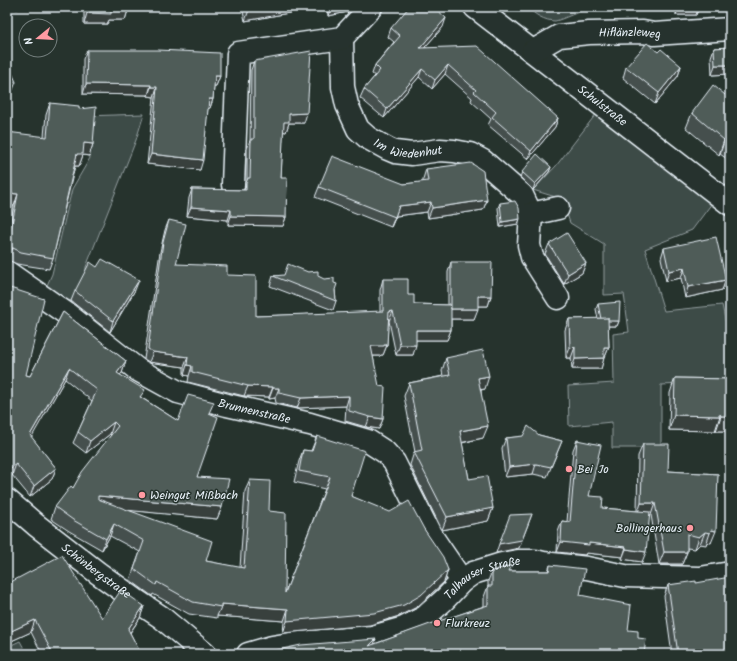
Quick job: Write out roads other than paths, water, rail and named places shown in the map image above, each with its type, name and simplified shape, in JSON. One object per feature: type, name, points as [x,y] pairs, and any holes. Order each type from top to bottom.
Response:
[{"type":"street","points":[[233,185],[238,52],[342,38],[371,7]]},
{"type":"street","name":"Schulstraße","points":[[475,7],[730,204]]},
{"type":"street","name":"Hiflänzleweg","points":[[533,51],[559,36],[589,33],[643,32],[654,34],[730,30]]},
{"type":"street","name":"Im Wiedenhut","points":[[342,38],[343,87],[347,105],[358,129],[368,138],[395,152],[412,154],[440,150],[470,154],[483,161],[522,196],[531,214]]},
{"type":"street","points":[[558,208],[531,214],[529,245],[532,257],[558,298]]},
{"type":"street","name":"Brunnenstraße","points":[[7,272],[67,314],[138,370],[171,389],[227,406],[310,424],[368,441],[385,452],[394,462],[430,534],[462,581]]},
{"type":"street","name":"Schönbergstraße","points":[[7,500],[36,525],[98,573],[161,617],[205,654]]},
{"type":"street","name":"Talhauser Straße","points":[[248,654],[272,647],[296,643],[372,637],[404,628],[425,617],[462,581],[473,573],[492,566],[518,561],[535,561],[587,568],[625,576],[700,578],[730,573]]},
{"type":"place","name":"Bei Jo","points":[[569,469]]},
{"type":"place","name":"Weingut Mißbach","points":[[142,495]]},
{"type":"place","name":"Bollingerhaus","points":[[690,528]]},
{"type":"place","name":"Flurkreuz","points":[[437,623]]}]
